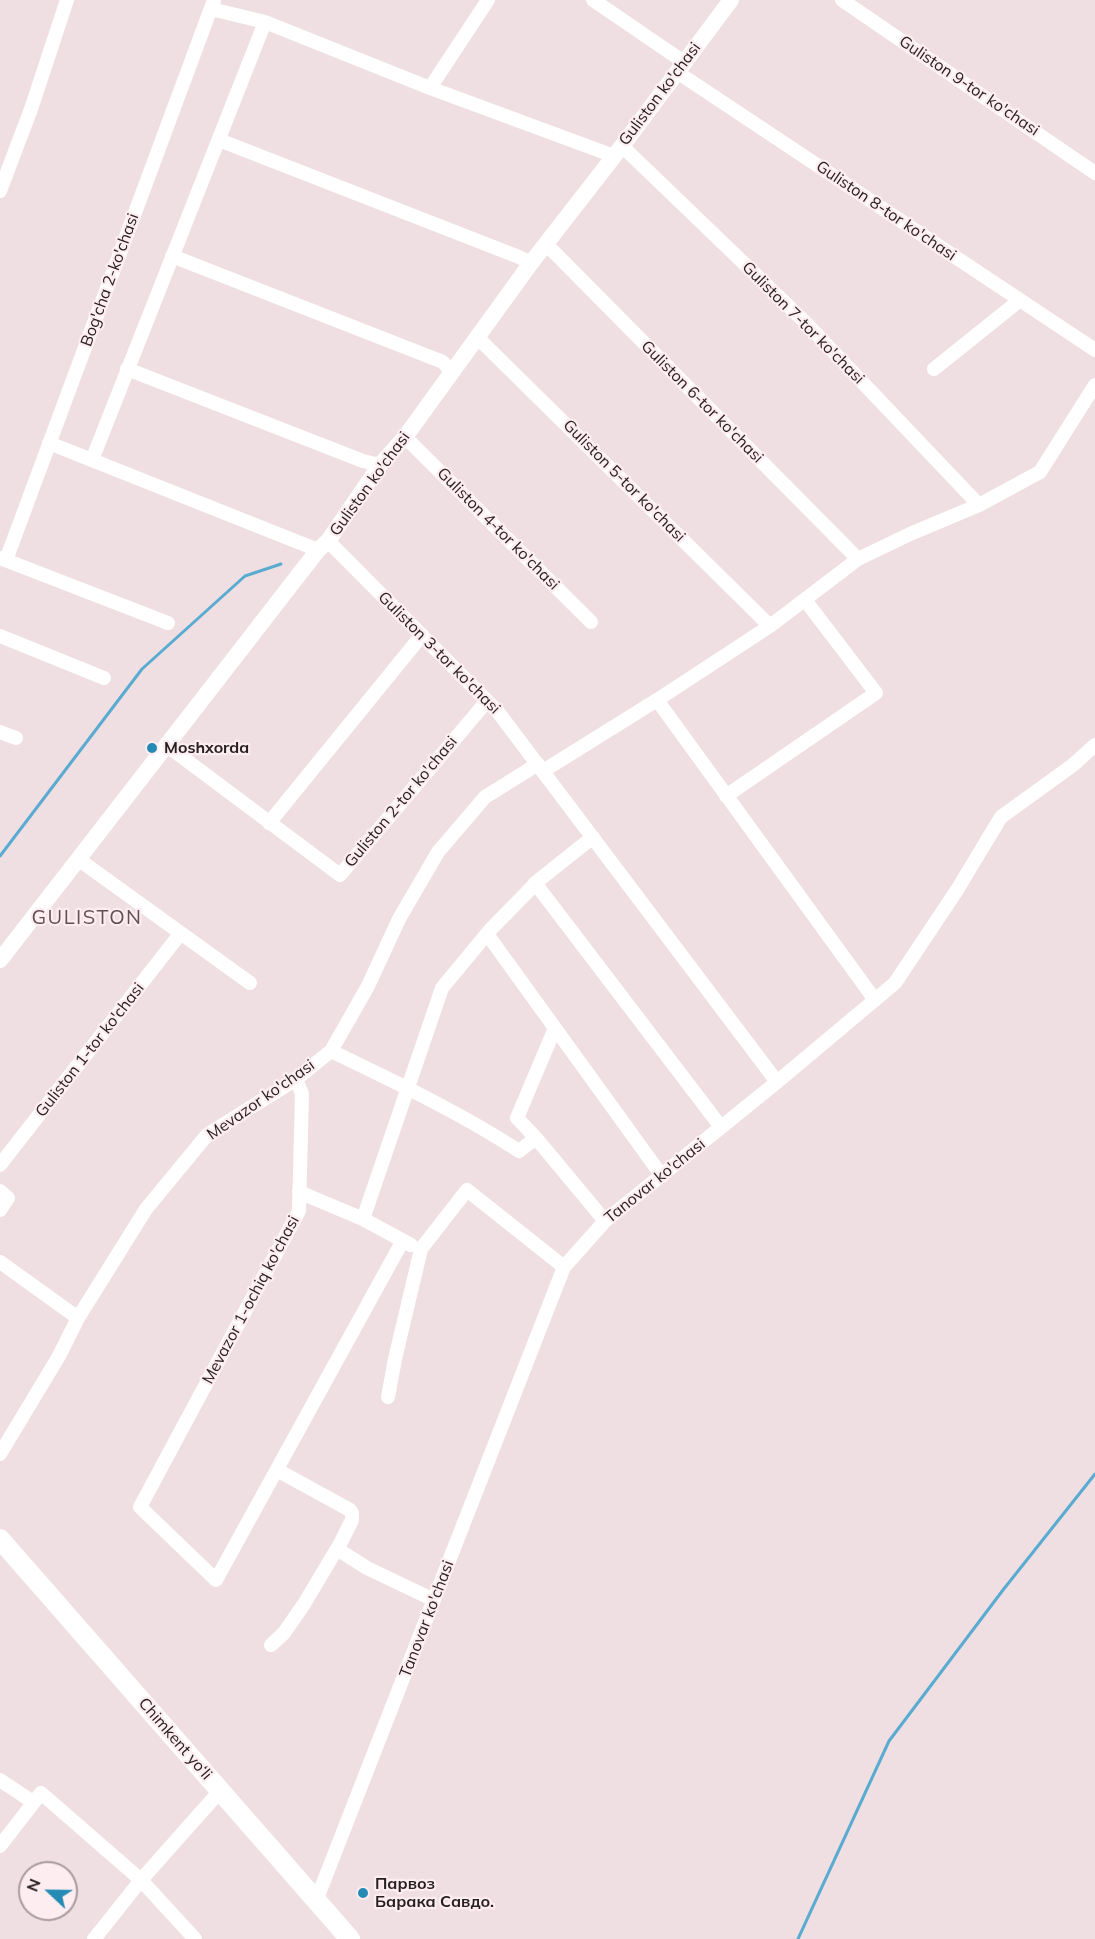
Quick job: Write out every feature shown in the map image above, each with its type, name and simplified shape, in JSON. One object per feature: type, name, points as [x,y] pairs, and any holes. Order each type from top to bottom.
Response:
[{"type":"highway","name":"Chimkent yo‘li","points":[[0,1539],[350,1939]]},
{"type":"main road","name":"Guliston ko'chasi","points":[[0,960],[323,545],[380,465],[405,437],[531,263],[731,0]]},
{"type":"street","points":[[0,191],[31,109],[67,0]]},
{"type":"street","points":[[430,88],[488,0]]},
{"type":"street","name":"Guliston 8-tor ko'chasi","points":[[592,0],[680,67],[1095,350]]},
{"type":"street","name":"Guliston 9-tor ko'chasi","points":[[842,0],[1095,173]]},
{"type":"street","points":[[213,4],[265,22],[430,88],[618,151]]},
{"type":"street","name":"Bog'cha 2-ko'chasi","points":[[3,559],[49,443],[213,4]]},
{"type":"street","points":[[92,460],[265,22]]},
{"type":"street","points":[[219,140],[519,256],[531,263]]},
{"type":"street","name":"Guliston 7-tor ko'chasi","points":[[618,151],[806,323],[979,505]]},
{"type":"street","name":"Guliston 6-tor ko'chasi","points":[[546,244],[858,559]]},
{"type":"street","points":[[172,256],[442,362],[452,372]]},
{"type":"street","points":[[934,369],[1020,300]]},
{"type":"street","name":"Guliston 5-tor ko'chasi","points":[[477,337],[770,626]]},
{"type":"street","points":[[127,369],[363,461],[380,465]]},
{"type":"street","name":"Mevazor ko'chasi","points":[[0,1454],[78,1318],[146,1209],[207,1136],[296,1079],[331,1051],[369,986],[399,919],[438,852],[485,797],[657,700],[770,626],[858,559],[979,505],[1040,472],[1095,385]]},
{"type":"street","name":"Guliston 4-tor ko'chasi","points":[[405,437],[591,622]]},
{"type":"street","points":[[49,443],[323,545]]},
{"type":"street","name":"Guliston 3-tor ko'chasi","points":[[323,545],[422,635],[498,712],[777,1082]]},
{"type":"street","points":[[3,559],[168,623]]},
{"type":"street","points":[[726,796],[876,693],[805,600]]},
{"type":"street","points":[[269,823],[422,635]]},
{"type":"street","points":[[0,636],[104,678]]},
{"type":"street","points":[[657,700],[875,1000]]},
{"type":"street","name":"Guliston 2-tor ko'chasi","points":[[166,745],[340,875],[487,701]]},
{"type":"street","points":[[0,732],[15,738]]},
{"type":"street","name":"Tanovar ko'chasi","points":[[316,1901],[564,1267],[604,1221],[777,1082],[895,983],[957,890],[1001,817],[1073,765],[1095,745]]},
{"type":"street","points":[[363,1219],[442,988],[487,934],[536,883],[593,837]]},
{"type":"street","points":[[78,860],[250,983]]},
{"type":"street","points":[[536,883],[721,1127]]},
{"type":"street","name":"Guliston 1-tor ko'chasi","points":[[0,1166],[180,934]]},
{"type":"street","points":[[487,934],[662,1176]]},
{"type":"street","points":[[555,1029],[517,1118],[604,1221]]},
{"type":"street","points":[[331,1051],[482,1127],[519,1152],[536,1138]]},
{"type":"street","name":"Mevazor 1-ochiq ko'chasi","points":[[277,1470],[216,1580],[140,1507],[299,1211],[302,1095],[296,1079]]},
{"type":"street","points":[[388,1397],[421,1249],[467,1190],[564,1267]]},
{"type":"street","points":[[0,1191],[8,1198],[0,1210]]},
{"type":"street","points":[[299,1192],[363,1219],[402,1242],[421,1249]]},
{"type":"street","points":[[271,1645],[284,1633],[304,1604],[352,1520],[350,1510],[277,1470],[402,1242]]},
{"type":"street","points":[[0,1262],[78,1318]]},
{"type":"street","points":[[337,1549],[367,1568],[434,1600]]},
{"type":"street","points":[[0,1780],[33,1802]]},
{"type":"street","points":[[94,1939],[141,1880],[220,1791]]},
{"type":"street","points":[[0,1846],[41,1793],[141,1880],[195,1939]]},
{"type":"waterway","points":[[0,856],[142,669],[245,576],[281,564]]},
{"type":"waterway","points":[[798,1939],[889,1741],[1003,1590],[1095,1474]]},
{"type":"place","name":"Moshxorda","points":[[152,748]]},
{"type":"place","name":"Парвоз Барака Савдо.","points":[[363,1893]]},
{"type":"district","name":"GULISTON","points":[[87,918]]}]
